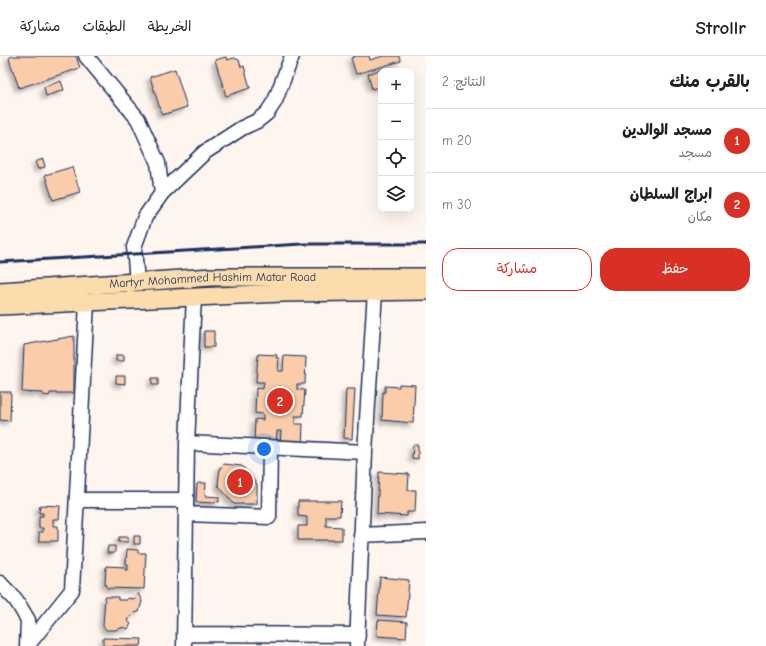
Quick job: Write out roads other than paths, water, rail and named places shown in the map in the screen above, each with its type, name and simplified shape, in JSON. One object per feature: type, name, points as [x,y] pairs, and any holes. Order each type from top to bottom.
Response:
[{"type":"main road","name":"Martyr Mohammed Hashim Matar Road","points":[[0,291],[212,277],[278,275],[426,277]]},
{"type":"main road","name":"Martyr Mohammed Hashim Matar Road","points":[[0,306],[194,297],[375,291],[426,291]]},
{"type":"street","points":[[86,56],[138,119],[158,163],[162,193]]},
{"type":"street","points":[[137,282],[134,247],[145,218],[162,193],[206,152],[242,128],[257,121],[267,113],[275,102],[292,56]]},
{"type":"street","points":[[194,297],[187,443],[184,640],[358,640],[361,534],[375,291]]},
{"type":"street","points":[[27,646],[72,590],[87,302]]},
{"type":"street","points":[[187,443],[365,452]]},
{"type":"street","points":[[186,514],[269,517],[270,447]]},
{"type":"street","points":[[77,500],[186,500]]},
{"type":"street","points":[[361,534],[426,532]]},
{"type":"street","points":[[0,584],[16,600],[28,620],[27,646]]},
{"type":"railway","points":[[0,262],[302,244],[426,244]]},
{"type":"place","name":"ابراج السلطان","points":[[280,401]]},
{"type":"place","name":"مسجد الوالدين","points":[[240,482]]}]
